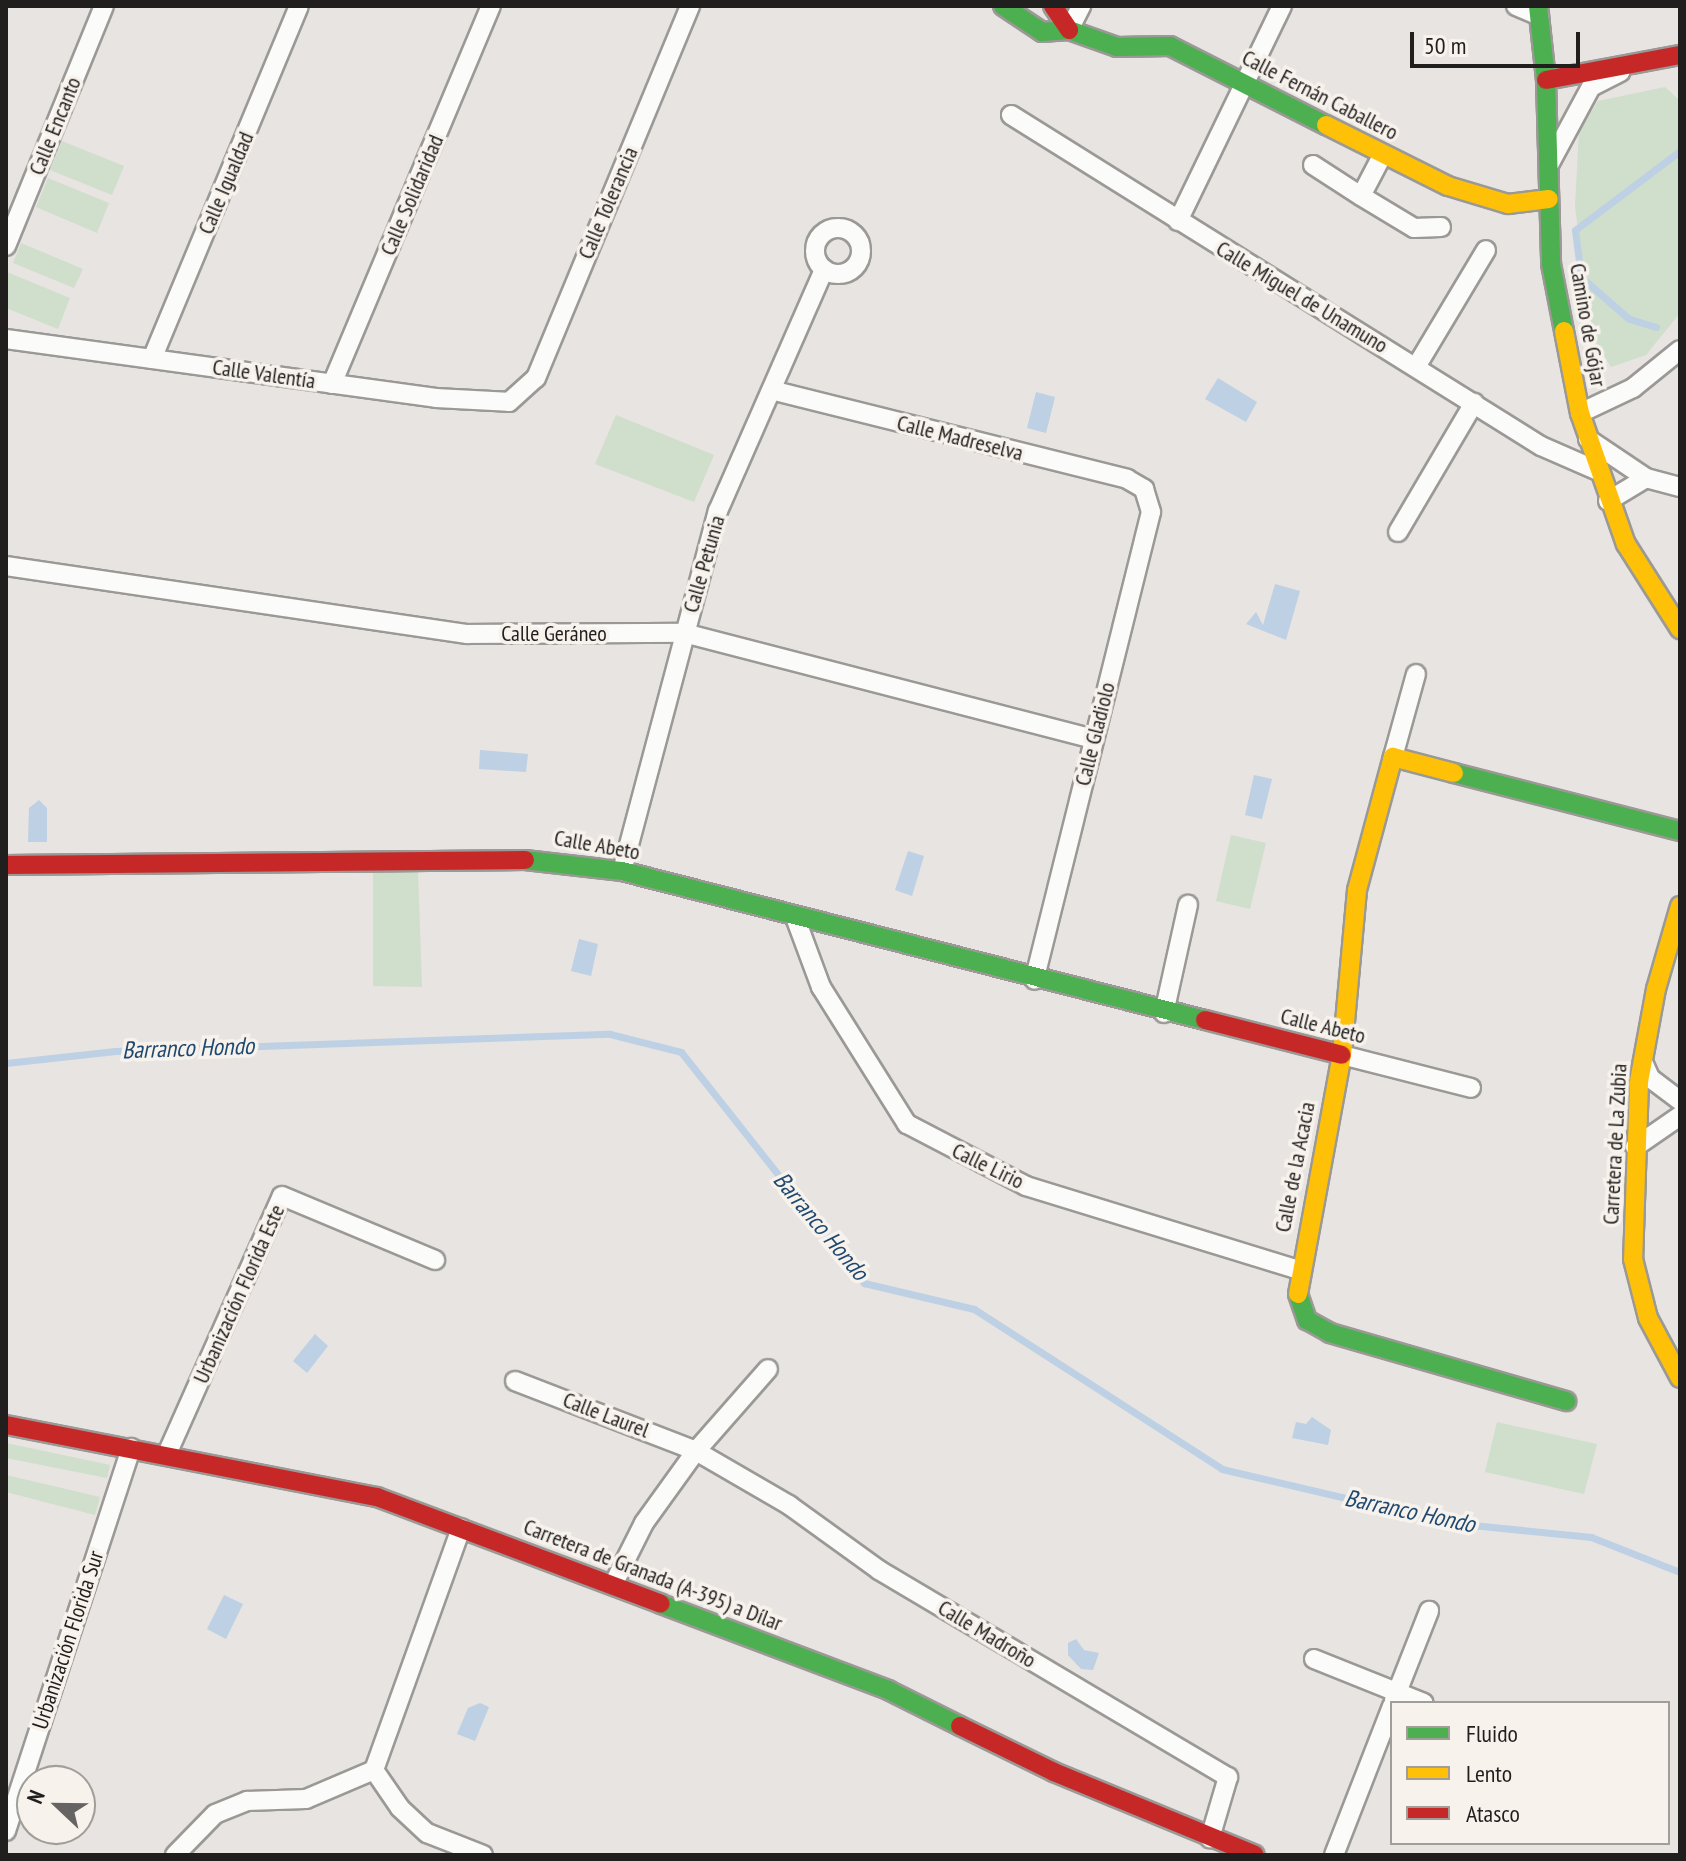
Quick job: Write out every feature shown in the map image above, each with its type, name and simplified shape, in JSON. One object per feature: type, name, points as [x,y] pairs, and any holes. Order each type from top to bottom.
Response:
[{"type":"street","name":"Calle Encanto","points":[[6,246],[104,6]]},
{"type":"street","name":"Calle Igualdad","points":[[152,359],[299,6]]},
{"type":"street","name":"Calle Solidaridad","points":[[332,384],[491,6]]},
{"type":"street","name":"Calle Tolerancia","points":[[520,395],[536,378],[690,6]]},
{"type":"street","name":"Calle Fernán Caballero","points":[[1003,6],[1042,32],[1069,30],[1117,47],[1170,46],[1448,186],[1508,204],[1549,199]]},
{"type":"street","points":[[1053,6],[1069,30],[1081,6]]},
{"type":"street","points":[[1178,221],[1282,6]]},
{"type":"street","points":[[1516,6],[1538,11]]},
{"type":"street","name":"Camino de Gójar","points":[[1538,11],[1546,80],[1551,264],[1580,413],[1596,470],[1626,544],[1680,629]]},
{"type":"street","points":[[1546,80],[1674,60]]},
{"type":"street","points":[[1550,163],[1591,87],[1633,65]]},
{"type":"street","name":"Calle Miguel de Unamuno","points":[[1011,115],[1541,446],[1596,470]]},
{"type":"street","points":[[1361,196],[1383,154]]},
{"type":"street","points":[[1313,165],[1414,228],[1441,227]]},
{"type":"street","points":[[1416,367],[1486,250]]},
{"type":"street","name":"Calle Petunia","points":[[622,871],[718,511],[775,391],[824,269]]},
{"type":"street","name":"Calle Valentía","points":[[6,339],[436,398],[509,402],[520,395]]},
{"type":"street","points":[[1580,413],[1633,388],[1680,350]]},
{"type":"street","name":"Calle Madreselva","points":[[775,391],[1127,479],[1144,489]]},
{"type":"street","points":[[1398,532],[1474,403]]},
{"type":"street","points":[[1586,437],[1646,478],[1680,487]]},
{"type":"street","points":[[1608,501],[1646,478]]},
{"type":"street","name":"Calle Gladiolo","points":[[1034,980],[1151,512],[1144,489]]},
{"type":"street","name":"Calle Geráneo","points":[[6,566],[467,634],[684,633],[1094,739]]},
{"type":"street","name":"Calle de la Acacia","points":[[1416,674],[1357,890],[1342,1055],[1299,1270],[1298,1301],[1307,1320],[1330,1333],[1566,1401]]},
{"type":"street","points":[[1393,757],[1680,831]]},
{"type":"street","name":"Calle Abeto","points":[[6,865],[555,860],[622,871],[1034,980],[1471,1088]]},
{"type":"street","points":[[1164,1013],[1188,905]]},
{"type":"street","name":"Carretera de La Zubia","points":[[1680,906],[1656,989],[1643,1062],[1635,1147],[1633,1259],[1648,1318],[1680,1378]]},
{"type":"street","name":"Calle Lirio","points":[[795,917],[821,987],[907,1124],[1026,1186],[1299,1270]]},
{"type":"street","points":[[1643,1062],[1650,1078],[1680,1101]]},
{"type":"street","points":[[1635,1147],[1680,1116]]},
{"type":"street","name":"Urbanización Florida Este","points":[[167,1454],[282,1196],[435,1260]]},
{"type":"street","points":[[613,1585],[644,1523],[696,1451],[768,1369]]},
{"type":"street","name":"Calle Laurel","points":[[515,1381],[696,1451]]},
{"type":"street","name":"Carretera de Granada (A-395) a Dílar","points":[[6,1425],[377,1497],[888,1690],[1054,1772],[1255,1855]]},
{"type":"street","name":"Urbanización Florida Sur","points":[[6,1831],[131,1448]]},
{"type":"street","name":"Calle Madroño","points":[[696,1451],[789,1505],[879,1570],[1228,1777],[1210,1838]]},
{"type":"street","points":[[175,1855],[215,1814],[247,1801],[306,1799],[374,1770],[461,1528]]},
{"type":"street","points":[[1314,1659],[1394,1700],[1429,1611]]},
{"type":"street","points":[[1334,1855],[1390,1710]]},
{"type":"street","points":[[374,1770],[400,1808],[427,1833],[483,1855]]},
{"type":"green space","points":[[1665,87],[1680,101],[1680,313],[1646,355],[1611,367],[1594,340],[1575,207],[1579,131],[1598,101]]},
{"type":"green space","points":[[62,141],[124,166],[112,195],[50,170]]},
{"type":"green space","points":[[48,178],[109,203],[97,233],[36,207]]},
{"type":"green space","points":[[21,243],[83,269],[74,288],[13,263]]},
{"type":"green space","points":[[7,272],[70,298],[58,329],[6,308]]},
{"type":"green space","points":[[616,415],[714,455],[694,502],[595,464]]},
{"type":"green space","points":[[1231,835],[1266,843],[1250,909],[1216,901]]},
{"type":"green space","points":[[373,872],[418,872],[422,987],[373,986]]},
{"type":"green space","points":[[1497,1422],[1597,1444],[1584,1494],[1485,1472]]},
{"type":"green space","points":[[6,1443],[110,1465],[107,1478],[6,1458]]},
{"type":"green space","points":[[6,1475],[100,1497],[95,1515],[6,1492]]},
{"type":"water","points":[[1218,378],[1257,402],[1246,422],[1205,399]]},
{"type":"water","points":[[1036,392],[1055,397],[1046,433],[1027,428]]},
{"type":"water","points":[[1275,584],[1300,591],[1286,640],[1246,624],[1256,612],[1263,625]]},
{"type":"water","points":[[480,750],[528,754],[526,772],[479,769]]},
{"type":"water","points":[[1254,775],[1272,779],[1262,819],[1245,815]]},
{"type":"water","points":[[39,800],[47,808],[47,842],[28,842],[29,808]]},
{"type":"water","points":[[908,851],[924,856],[912,896],[895,890]]},
{"type":"water","points":[[579,939],[598,944],[591,976],[571,971]]},
{"type":"water","points":[[315,1334],[328,1346],[307,1373],[293,1361]]},
{"type":"water","points":[[1312,1417],[1331,1430],[1328,1445],[1292,1438],[1296,1422],[1306,1424]]},
{"type":"water","points":[[224,1595],[243,1604],[226,1639],[207,1629]]},
{"type":"water","points":[[1076,1639],[1084,1650],[1099,1653],[1093,1670],[1081,1669],[1068,1655],[1068,1643]]},
{"type":"water","points":[[480,1703],[489,1707],[475,1741],[457,1734],[468,1708]]},
{"type":"waterway","points":[[1656,327],[1629,319],[1581,277],[1575,230],[1680,151]]},
{"type":"waterway","name":"Barranco Hondo","points":[[6,1063],[115,1051],[610,1034],[681,1052],[864,1283],[974,1309],[1222,1469],[1453,1523],[1591,1537],[1680,1572]]},
{"type":"traffic: fast","points":[[1003,6],[1042,32],[1069,30],[1117,47],[1170,46],[1326,125]]},
{"type":"traffic: fast","points":[[1538,6],[1546,80],[1551,264],[1564,331]]},
{"type":"traffic: fast","points":[[1454,773],[1680,831]]},
{"type":"traffic: fast","points":[[525,860],[622,871],[1205,1020]]},
{"type":"traffic: fast","points":[[1298,1294],[1307,1320],[1330,1333],[1566,1401]]},
{"type":"traffic: fast","points":[[661,1604],[888,1690],[960,1726]]},
{"type":"traffic: slow","points":[[1326,125],[1448,186],[1508,204],[1549,199]]},
{"type":"traffic: slow","points":[[1564,331],[1580,413],[1626,544],[1680,629]]},
{"type":"traffic: slow","points":[[1298,1294],[1342,1055],[1357,890],[1393,757],[1454,773]]},
{"type":"traffic: slow","points":[[1680,906],[1656,989],[1639,1082],[1633,1259],[1648,1318],[1680,1378]]},
{"type":"traffic: jam","points":[[1053,6],[1069,30]]},
{"type":"traffic: jam","points":[[1546,80],[1680,55]]},
{"type":"traffic: jam","points":[[6,865],[525,860]]},
{"type":"traffic: jam","points":[[1205,1020],[1342,1055]]},
{"type":"traffic: jam","points":[[6,1425],[377,1497],[661,1604]]},
{"type":"traffic: jam","points":[[960,1726],[1054,1772],[1255,1855]]}]
